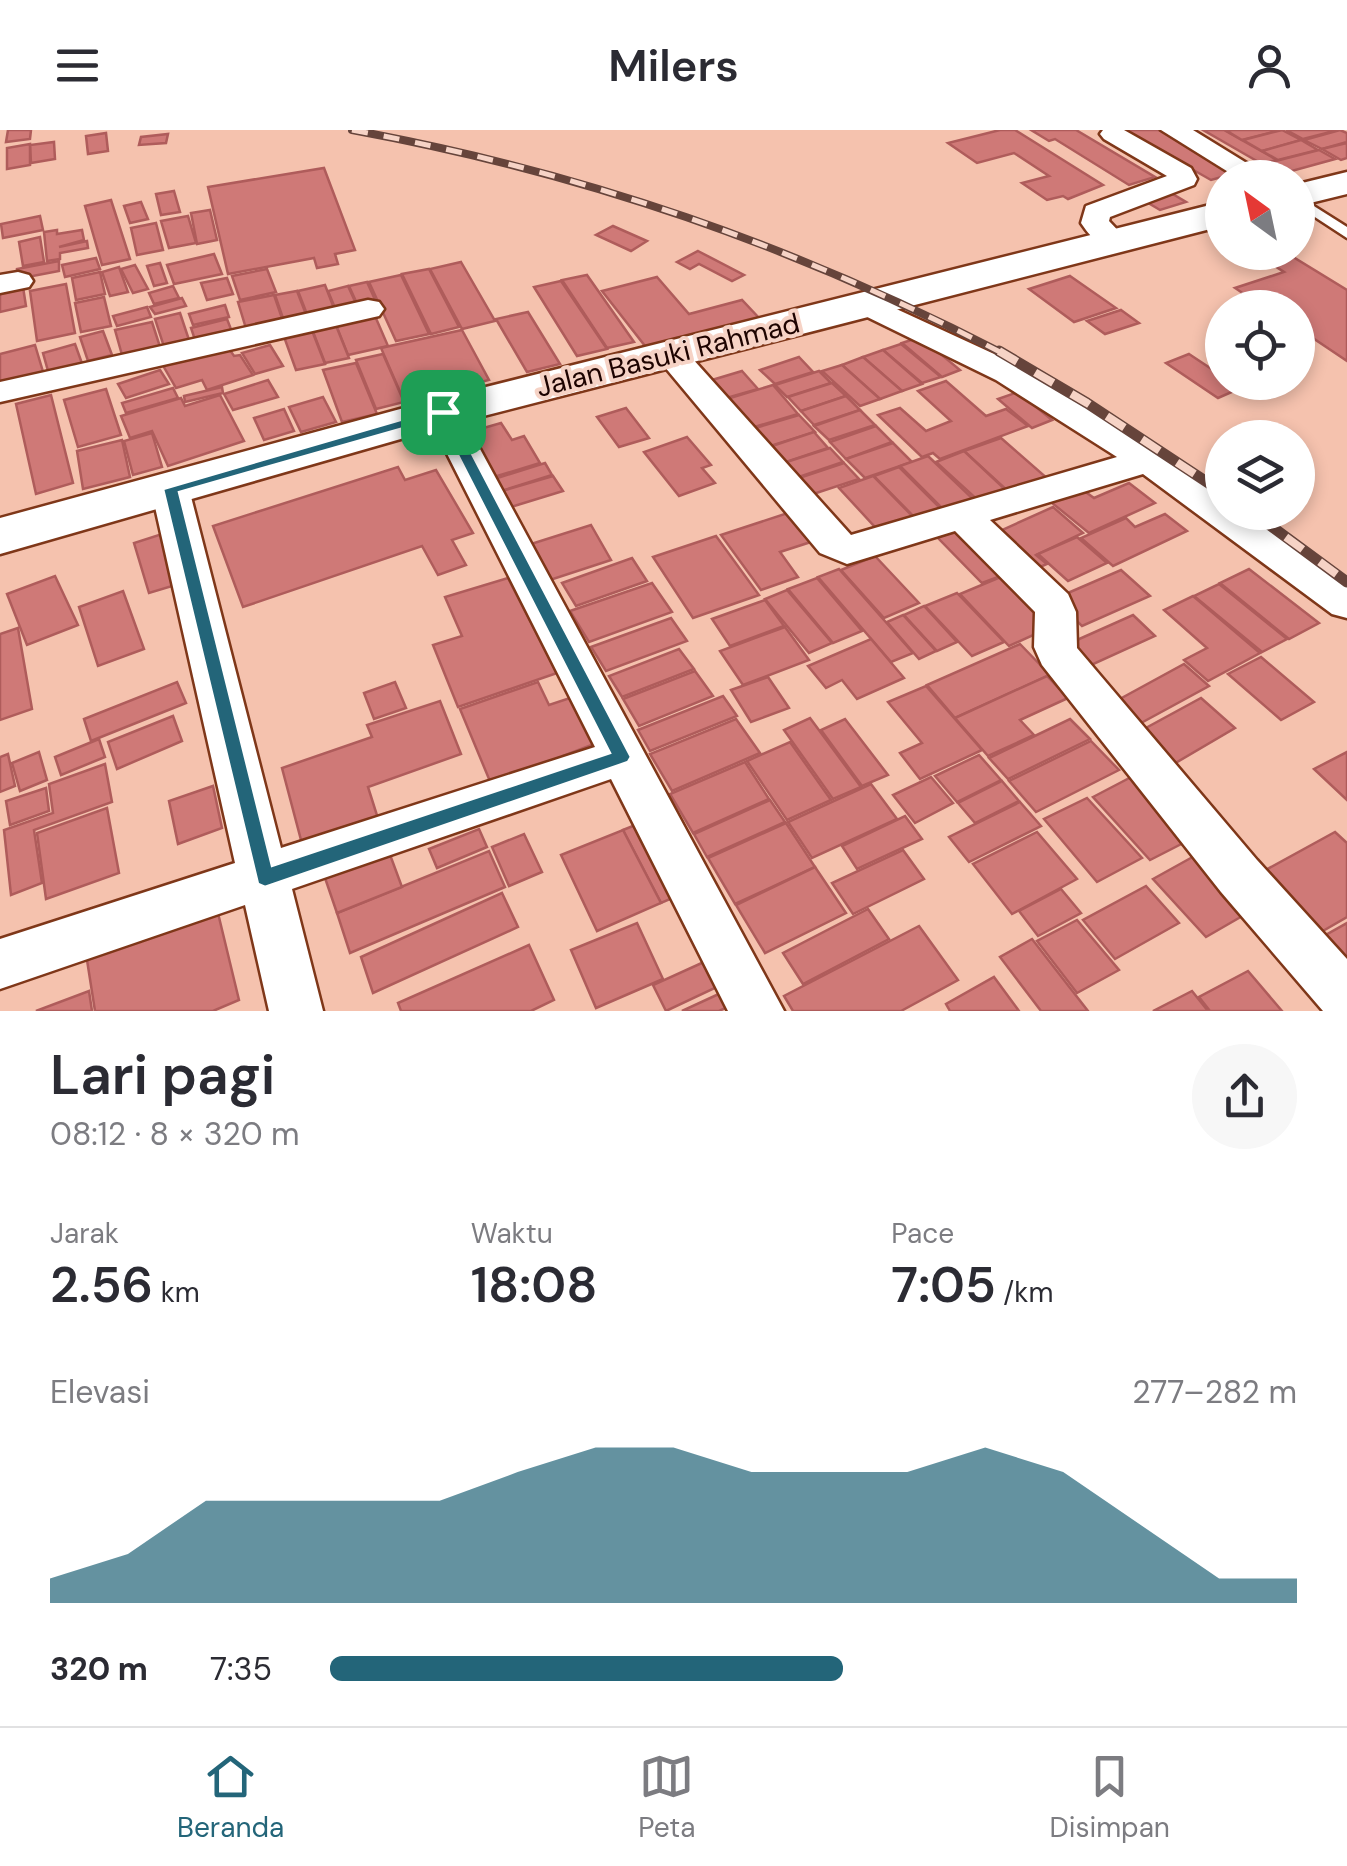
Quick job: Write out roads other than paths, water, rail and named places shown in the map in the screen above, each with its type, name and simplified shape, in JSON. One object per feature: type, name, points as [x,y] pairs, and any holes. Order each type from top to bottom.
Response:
[{"type":"main road","points":[[1315,193],[1347,183]]},
{"type":"main road","name":"Jalan Basuki Rahmad","points":[[0,536],[443,412],[1205,218]]},
{"type":"street","points":[[1174,130],[1226,160]]},
{"type":"street","points":[[1113,134],[1182,174],[1184,179],[1106,205],[1096,212],[1095,223],[1113,241]]},
{"type":"street","points":[[866,304],[972,352],[1148,460],[1347,603]]},
{"type":"street","points":[[0,392],[368,309]]},
{"type":"street","points":[[670,354],[839,547],[853,550],[1148,460]]},
{"type":"street","points":[[443,412],[757,1011]]},
{"type":"street","points":[[170,489],[296,1011]]},
{"type":"street","points":[[962,516],[1053,605],[1060,620],[1053,642],[1058,654],[1239,876],[1347,998]]},
{"type":"street","points":[[0,964],[622,757]]},
{"type":"lane","points":[[1315,210],[1347,234]]},
{"type":"railway","points":[[352,130],[523,168],[687,217],[846,279],[1004,354]]},
{"type":"railway","points":[[999,351],[1205,481]]},
{"type":"railway","points":[[1276,530],[1347,582]]}]
